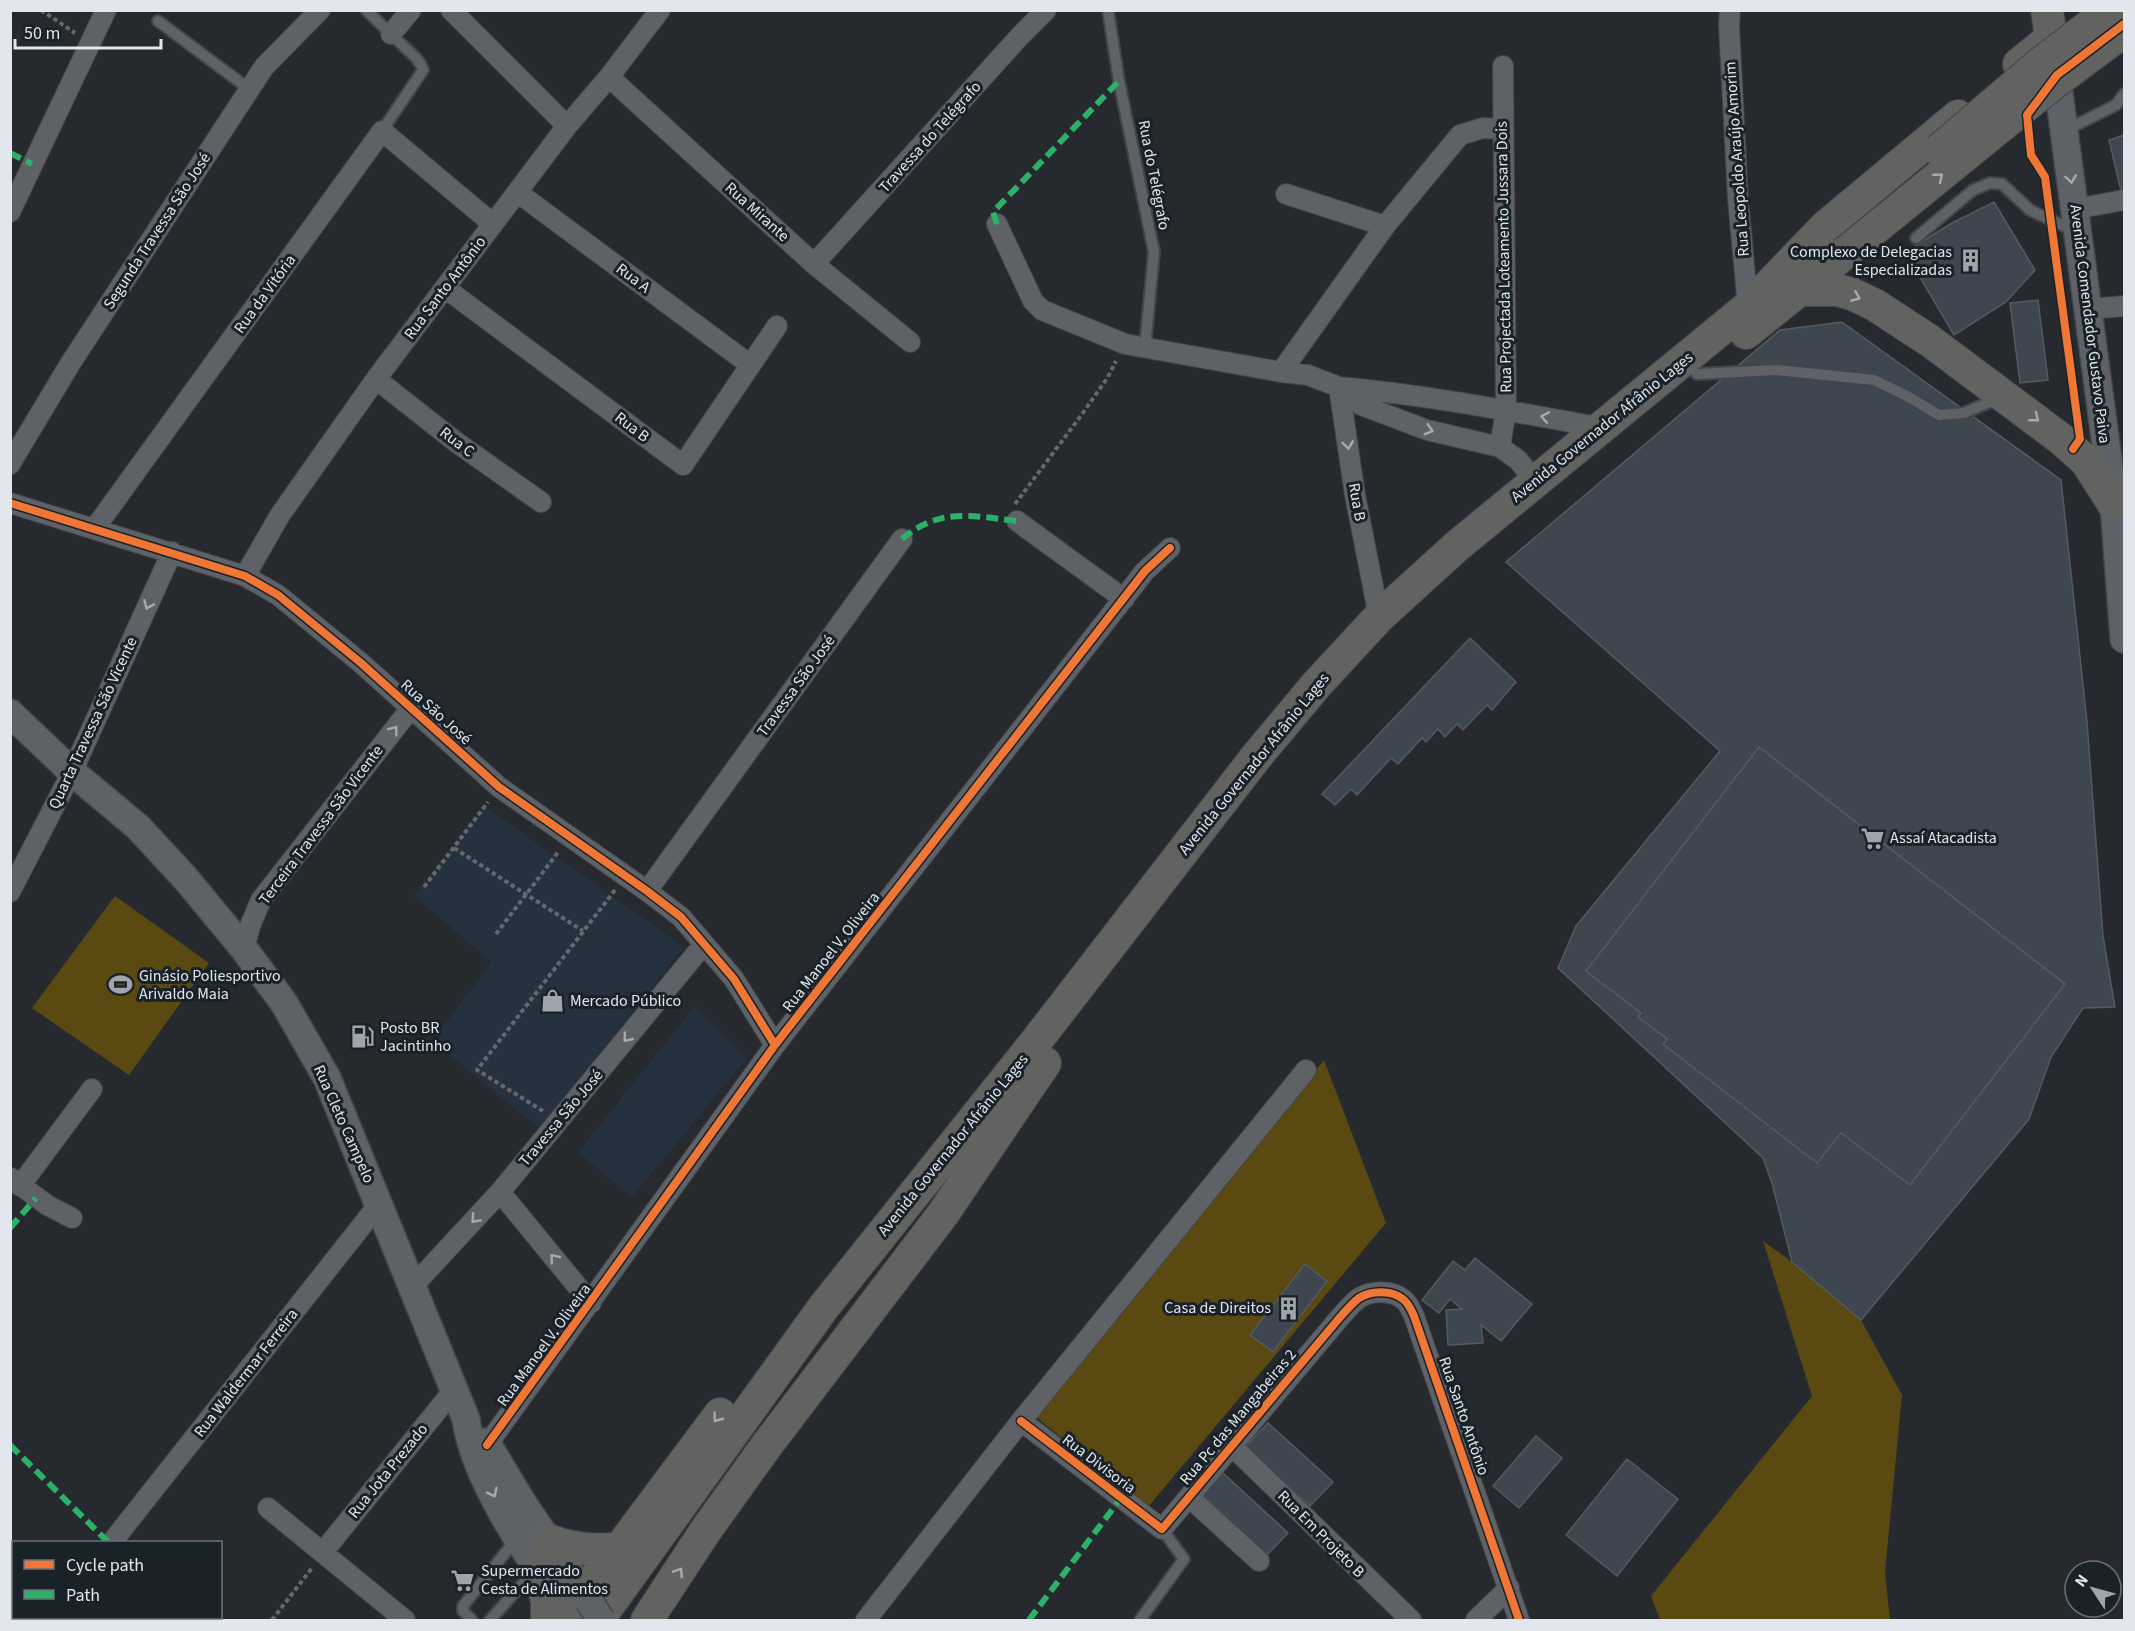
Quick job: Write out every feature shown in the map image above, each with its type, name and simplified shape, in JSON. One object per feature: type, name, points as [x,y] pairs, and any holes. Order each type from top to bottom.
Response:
[{"type":"main road","points":[[1840,245],[2042,62],[2110,10]]},
{"type":"main road","name":"Avenida Governador Afrânio Lages","points":[[618,1620],[795,1375],[1040,1053],[1256,757],[1317,684],[1379,617],[1457,546],[1748,307],[1826,226],[2049,24]]},
{"type":"main road","name":"Avenida Comendador Gustavo Paiva","points":[[2049,24],[2119,505],[2124,639]]},
{"type":"main road","points":[[1748,307],[1840,245],[2124,31]]},
{"type":"main road","name":"Avenida Governador Afrânio Lages","points":[[580,1613],[823,1308],[1040,1053],[1330,696],[1401,622],[1460,570],[1799,290],[1840,245]]},
{"type":"main road","points":[[1799,290],[1837,290],[1851,294],[1875,305],[1930,341],[2061,439],[2086,461],[2119,505]]},
{"type":"main road","name":"Rua Cleto Campelo","points":[[10,713],[72,772],[138,827],[186,879],[244,949],[284,1004],[327,1078],[466,1419],[468,1437],[480,1467],[535,1554],[580,1613]]},
{"type":"main road","points":[[620,1548],[601,1551],[565,1546],[535,1554],[547,1602],[580,1613],[620,1548],[775,1341],[914,1166],[973,1097],[1040,1053]]},
{"type":"main road","points":[[654,1613],[767,1445],[943,1214],[1040,1053]]},
{"type":"main road","name":"Rua Cleto Campelo","points":[[466,1419],[483,1436],[535,1554]]},
{"type":"street","points":[[10,212],[106,10]]},
{"type":"street","name":"Segunda Travessa São José","points":[[10,464],[70,364],[264,67],[320,10]]},
{"type":"street","points":[[391,34],[411,10]]},
{"type":"street","points":[[451,10],[567,126]]},
{"type":"street","name":"Travessa do Telégrafo","points":[[814,264],[1046,10]]},
{"type":"street","name":"Rua Leopoldo Araújo Amorim","points":[[1730,10],[1738,199],[1748,307]]},
{"type":"street","name":"Rua Santo Antônio","points":[[245,576],[280,515],[376,379],[567,126],[609,77],[655,12]]},
{"type":"street","name":"Rua Projectada Loteamento Jussara Dois","points":[[1500,447],[1506,410],[1503,66]]},
{"type":"street","name":"Rua Mirante","points":[[609,77],[814,264],[910,342]]},
{"type":"street","points":[[1281,372],[1385,226],[1460,135],[1483,128],[1502,129]]},
{"type":"street","points":[[382,131],[493,224]]},
{"type":"street","name":"Rua da Vitória","points":[[95,528],[382,131]]},
{"type":"street","name":"Rua A","points":[[517,192],[749,364]]},
{"type":"street","points":[[1286,194],[1385,226]]},
{"type":"street","points":[[2077,221],[2124,200]]},
{"type":"street","points":[[997,224],[1033,301],[1042,310],[1125,344],[1308,375],[1339,387],[1374,390],[1506,410],[1603,428]]},
{"type":"street","name":"Rua B","points":[[445,288],[683,465],[749,364],[777,326]]},
{"type":"street","points":[[2089,309],[2124,306]]},
{"type":"street","name":"Rua C","points":[[376,379],[456,442],[541,502]]},
{"type":"street","points":[[1339,387],[1361,405],[1427,430],[1500,447],[1518,460],[1535,481]]},
{"type":"street","name":"Rua B","points":[[1339,387],[1355,495],[1379,617]]},
{"type":"street","name":"Rua São José","points":[[10,503],[245,576],[278,595],[362,663],[499,787],[681,917],[734,979],[775,1045]]},
{"type":"street","points":[[1017,521],[1124,599]]},
{"type":"street","name":"Travessa São José","points":[[647,891],[902,539]]},
{"type":"street","name":"Rua Manoel V. Oliveira","points":[[487,1444],[591,1303],[775,1045],[1145,571],[1170,548]]},
{"type":"street","name":"Quarta Travessa São Vicente","points":[[10,892],[72,772],[172,552]]},
{"type":"street","name":"Terceira Travessa São Vicente","points":[[244,949],[250,926],[261,900],[411,708]]},
{"type":"street","name":"Travessa São José","points":[[412,1287],[500,1192],[704,944]]},
{"type":"street","points":[[866,1620],[1021,1421],[1306,1070]]},
{"type":"street","points":[[72,1218],[47,1205],[15,1181],[92,1089]]},
{"type":"street","points":[[500,1192],[591,1303]]},
{"type":"street","name":"Rua Waldermar Ferreira","points":[[113,1541],[379,1204]]},
{"type":"street","name":"Rua Santo Antônio","points":[[1336,1322],[1360,1298],[1374,1293],[1398,1295],[1406,1302],[1414,1316],[1519,1620]]},
{"type":"street","name":"Rua Pc das Mangabeiras 2","points":[[1162,1529],[1336,1322]]},
{"type":"street","name":"Rua Jota Prezado","points":[[323,1552],[453,1391]]},
{"type":"street","name":"Rua Divisoria","points":[[1021,1421],[1162,1529]]},
{"type":"street","name":"Rua Em Projeto B","points":[[1232,1446],[1411,1620]]},
{"type":"street","points":[[1189,1497],[1259,1561]]},
{"type":"street","points":[[268,1508],[323,1552],[396,1617]]},
{"type":"street","points":[[1476,1620],[1509,1588]]},
{"type":"lane","points":[[366,10],[391,34]]},
{"type":"lane","name":"Rua do Telégrafo","points":[[1108,10],[1119,81],[1154,252],[1145,347]]},
{"type":"lane","points":[[158,21],[249,89]]},
{"type":"lane","name":"Rua da Vitória","points":[[382,131],[423,70],[416,58],[391,34]]},
{"type":"lane","points":[[2064,131],[2116,105],[2124,94]]},
{"type":"lane","points":[[1916,238],[1973,190],[1990,183],[2002,184],[2030,210],[2077,221]]},
{"type":"lane","points":[[1697,374],[1777,370],[1874,380],[1939,415],[1964,412],[2005,395]]},
{"type":"lane","points":[[1140,1620],[1184,1559],[1162,1529]]},
{"type":"lane","points":[[472,1620],[464,1611],[463,1606],[535,1554]]},
{"type":"lane","points":[[490,1620],[535,1554]]},
{"type":"path","points":[[40,10],[89,44]]},
{"type":"path","points":[[1017,521],[1012,508],[1108,377],[1125,344]]},
{"type":"path","points":[[424,887],[499,787]]},
{"type":"path","points":[[496,934],[569,838]]},
{"type":"path","points":[[454,848],[583,931]]},
{"type":"path","points":[[559,1121],[477,1070],[626,876]]},
{"type":"path","points":[[272,1620],[300,1583]]},
{"type":"shaded area","name":"Mercado Público","points":[[484,806],[684,947],[540,1129],[432,1041],[492,962],[414,896]]},
{"type":"shaded area","name":"Ginásio Poliesportivo Arivaldo Maia","points":[[115,896],[209,963],[129,1075],[32,1008]]},
{"type":"shaded area","name":"Mercado Público","points":[[695,1006],[747,1058],[632,1197],[578,1152]]},
{"type":"shaded area","points":[[1324,1060],[1386,1223],[1148,1507],[1036,1417]]},
{"type":"shaded area","points":[[1763,1241],[1792,1262],[1861,1320],[1902,1395],[1885,1572],[1890,1620],[1660,1620],[1651,1596],[1812,1396]]},
{"type":"building","points":[[2124,135],[2124,190],[2121,191],[2109,140]]},
{"type":"building","name":"Complexo de Delegacias Especializadas","points":[[1994,202],[2035,270],[2006,302],[1954,335],[1905,252],[1952,223]]},
{"type":"building","points":[[2038,300],[2048,380],[2020,383],[2010,303]]},
{"type":"building","name":"Assaí Atacadista","points":[[1842,322],[2061,480],[2087,722],[2103,936],[2115,1007],[2083,1008],[2051,1057],[2029,1119],[1861,1320],[1792,1262],[1772,1183],[1763,1158],[1558,968],[1576,926],[1720,751],[1506,562],[1780,330]]},
{"type":"building","points":[[1470,638],[1516,682],[1492,710],[1487,705],[1463,730],[1457,724],[1445,737],[1438,729],[1426,742],[1422,738],[1398,764],[1391,758],[1357,795],[1351,789],[1335,805],[1322,794]]},
{"type":"building","points":[[1759,747],[2065,984],[1910,1185],[1841,1133],[1817,1163],[1663,1044],[1667,1039],[1638,1017],[1641,1013],[1586,971]]},
{"type":"building","points":[[1475,1258],[1532,1304],[1501,1341],[1481,1325],[1483,1343],[1448,1345],[1446,1310],[1462,1309],[1450,1299],[1439,1313],[1422,1300],[1453,1261],[1465,1270]]},
{"type":"building","name":"Casa de Direitos","points":[[1305,1264],[1327,1281],[1273,1352],[1250,1335]]},
{"type":"building","points":[[1268,1423],[1333,1482],[1310,1506],[1245,1447]]},
{"type":"building","points":[[1536,1436],[1562,1458],[1519,1508],[1493,1486]]},
{"type":"building","points":[[1627,1459],[1678,1499],[1617,1576],[1566,1535]]},
{"type":"building","points":[[1223,1473],[1288,1533],[1265,1557],[1200,1498]]},
{"type":"marked path","points":[[997,224],[993,212],[1119,81]]},
{"type":"marked path","points":[[10,153],[32,164]]},
{"type":"marked path","points":[[902,539],[916,529],[943,518],[971,516],[1017,521]]},
{"type":"marked path","points":[[10,1228],[36,1198]]},
{"type":"marked path","points":[[10,1445],[107,1541]]},
{"type":"marked path","points":[[1029,1620],[1121,1498]]},
{"type":"marked path","points":[[19,1619],[23,1620]]},
{"type":"cycle path","points":[[2073,449],[2080,439],[2045,177],[2031,155],[2027,115],[2057,75],[2124,24]]},
{"type":"cycle path","points":[[10,503],[245,576],[278,595],[361,663],[499,787],[681,917],[734,979],[775,1045]]},
{"type":"cycle path","points":[[487,1445],[775,1045],[1145,571],[1170,548]]},
{"type":"cycle path","points":[[1021,1421],[1162,1529],[1350,1306],[1364,1295],[1382,1292],[1394,1294],[1406,1302],[1414,1316],[1519,1620]]},
{"type":"place","name":"Complexo de Delegacias Especializadas","points":[[1970,261]]},
{"type":"place","name":"Assaí Atacadista","points":[[1872,838]]},
{"type":"place","name":"Ginásio Poliesportivo Arivaldo Maia","points":[[121,985]]},
{"type":"place","name":"Mercado Público","points":[[552,1001]]},
{"type":"place","name":"Posto BR Jacintinho","points":[[362,1037]]},
{"type":"place","name":"Casa de Direitos","points":[[1289,1308]]},
{"type":"place","name":"Supermercado Cesta de Alimentos","points":[[463,1580]]}]
